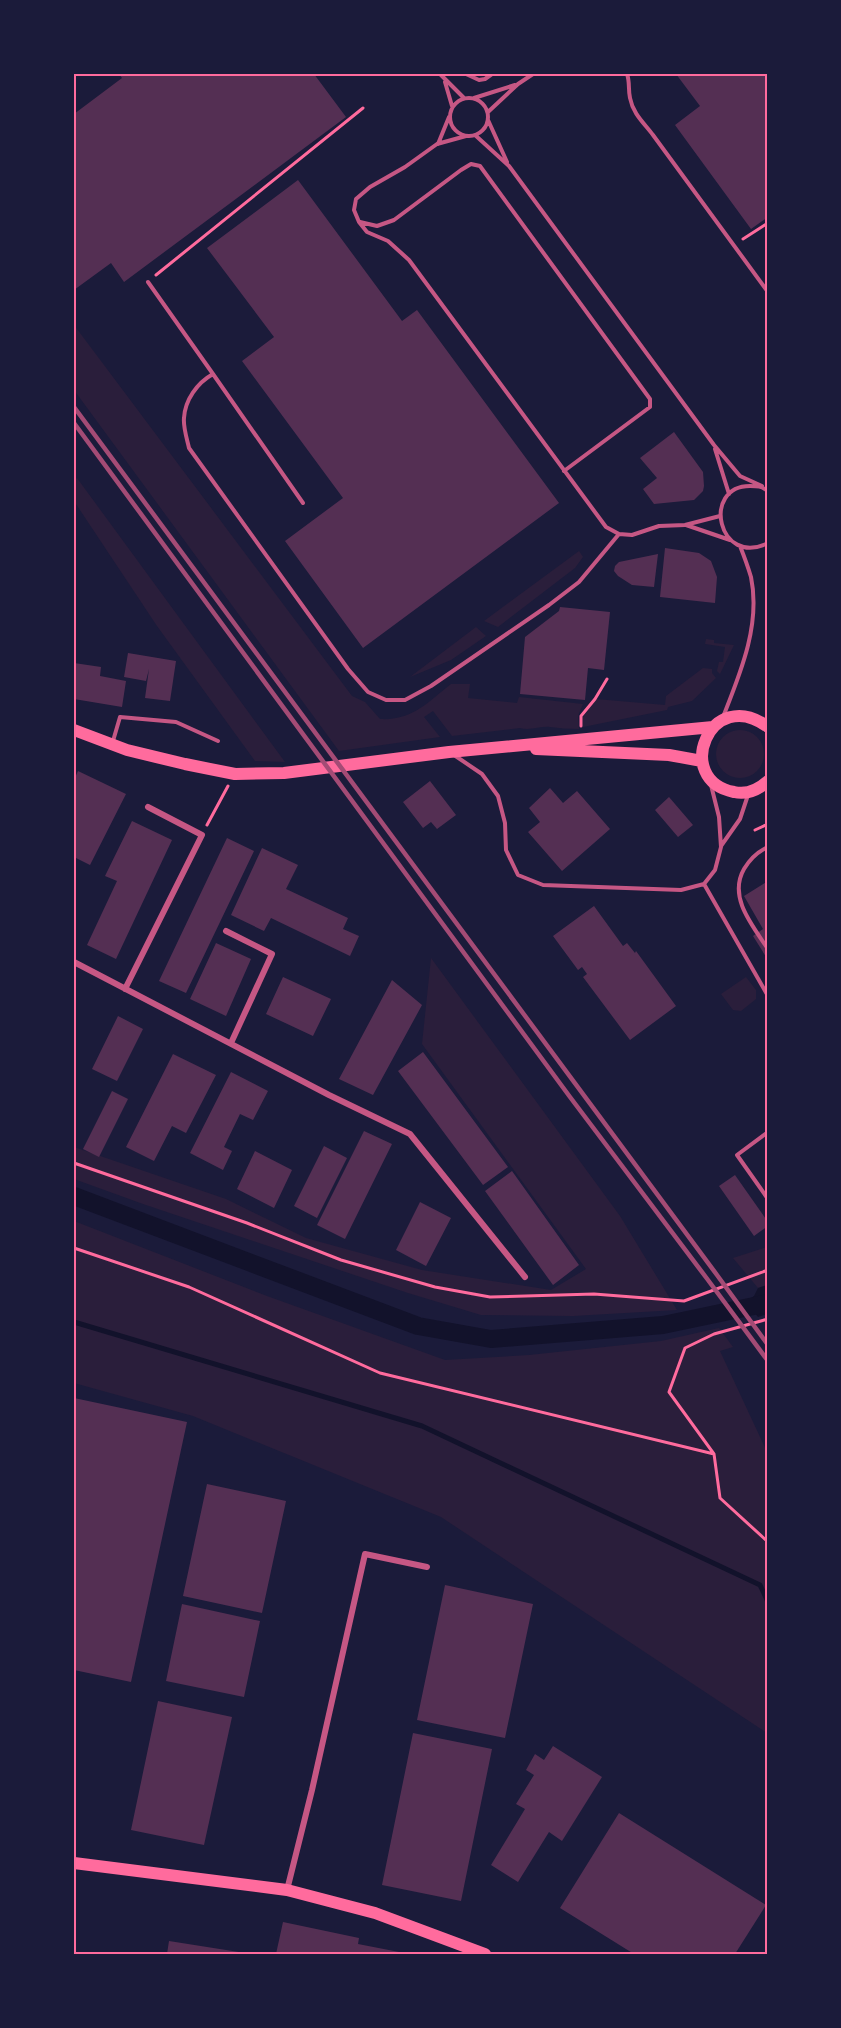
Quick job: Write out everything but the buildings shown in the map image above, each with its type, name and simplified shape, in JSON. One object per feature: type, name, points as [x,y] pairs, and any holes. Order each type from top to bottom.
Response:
[{"type":"main road","points":[[74,730],[127,750],[235,774],[284,773],[490,747],[717,724],[733,716],[746,716],[768,727]]},
{"type":"main road","points":[[717,724],[706,737],[702,748],[702,761],[710,778],[727,791],[738,793],[766,786]]},
{"type":"main road","points":[[490,747],[669,755],[702,761]]},
{"type":"main road","points":[[74,1863],[287,1890],[375,1913],[485,1954]]},
{"type":"street","points":[[126,989],[202,835],[148,807]]},
{"type":"street","points":[[226,931],[272,954],[231,1043]]},
{"type":"street","points":[[74,962],[329,1095],[410,1134],[525,1277]]},
{"type":"street","points":[[287,1890],[365,1554],[427,1567]]},
{"type":"lane","points":[[440,74],[464,98]]},
{"type":"lane","points":[[466,74],[479,80],[492,74]]},
{"type":"lane","points":[[488,113],[518,84],[532,74]]},
{"type":"lane","points":[[627,74],[630,80],[629,96],[635,114],[644,123],[768,292]]},
{"type":"lane","points":[[445,81],[453,106]]},
{"type":"lane","points":[[437,144],[453,106],[464,98],[474,98],[518,84]]},
{"type":"lane","points":[[474,98],[485,106],[488,113],[484,129],[475,135],[437,144],[405,167],[370,187],[356,199],[354,210],[359,222],[367,232],[388,241],[410,260],[606,527],[619,534],[632,535],[658,526],[685,525],[720,516]]},
{"type":"lane","points":[[450,114],[454,129],[466,136]]},
{"type":"lane","points":[[488,119],[509,166]]},
{"type":"lane","points":[[475,135],[509,166],[714,445],[740,476],[768,491]]},
{"type":"lane","points":[[359,222],[377,226],[394,220],[471,164],[480,166],[650,399],[650,407],[564,471]]},
{"type":"lane","points":[[148,282],[303,503]]},
{"type":"lane","points":[[213,375],[203,379],[191,394],[183,419],[189,448],[348,669],[368,692],[386,700],[405,700],[431,686],[549,605],[579,582],[619,534]]},
{"type":"lane","points":[[714,445],[729,494]]},
{"type":"lane","points":[[730,540],[723,530],[720,516],[723,502],[729,494],[741,486],[762,486]]},
{"type":"lane","points":[[685,525],[730,540],[740,546],[758,547],[768,543]]},
{"type":"lane","points":[[717,724],[742,666],[753,611],[751,578],[740,546]]},
{"type":"lane","points":[[112,745],[120,717],[176,722],[218,741]]},
{"type":"lane","points":[[448,752],[482,774],[498,796],[505,823],[506,850],[518,875],[543,885],[681,890],[704,884],[715,870],[721,847],[719,817],[710,778]]},
{"type":"lane","points":[[721,847],[740,819],[749,792]]},
{"type":"lane","points":[[768,847],[752,857],[738,880],[738,896],[768,949]]},
{"type":"lane","points":[[704,884],[768,996]]},
{"type":"lane","points":[[768,1132],[737,1155],[768,1199]]},
{"type":"path","points":[[148,282],[363,108]]},
{"type":"path","points":[[734,246],[768,223]]},
{"type":"path","points":[[581,739],[581,716],[607,679]]},
{"type":"path","points":[[202,835],[235,774]]},
{"type":"path","points":[[755,830],[768,824]]},
{"type":"path","points":[[74,1163],[248,1223],[341,1260],[435,1287],[490,1297],[594,1294],[684,1300],[768,1270]]},
{"type":"path","points":[[74,1248],[189,1287],[380,1373],[714,1454]]},
{"type":"path","points":[[768,1319],[714,1334],[685,1348],[669,1392],[714,1454],[720,1498],[768,1542]]},
{"type":"shaded area","points":[[74,325],[352,696],[365,702],[380,719],[391,719],[410,714],[427,704],[451,684],[470,684],[468,698],[517,703],[519,697],[583,704],[578,716],[579,729],[520,728],[452,736],[433,711],[424,717],[440,737],[339,751],[74,390]]},
{"type":"shaded area","points":[[77,478],[285,762],[255,761],[157,626],[74,501],[74,481]]},
{"type":"shaded area","points":[[579,551],[583,557],[575,568],[498,627],[484,621]]},
{"type":"shaded area","points":[[476,627],[486,636],[451,660],[410,677]]},
{"type":"shaded area","points":[[706,639],[714,640],[714,643],[734,645],[720,674],[717,671],[719,662],[723,662],[725,647],[705,644]]},
{"type":"shaded area","points":[[703,668],[712,669],[716,678],[692,701],[668,707],[667,710],[583,727],[583,717],[596,699],[665,705],[666,696]]},
{"type":"shaded area","points":[[735,730],[745,730],[760,740],[764,754],[763,763],[754,774],[745,778],[735,778],[720,768],[716,759],[716,749],[726,734]]},
{"type":"shaded area","points":[[431,958],[620,1216],[677,1310],[573,1316],[481,1315],[408,1293],[74,1179],[74,1147],[226,1199],[306,1238],[422,1270],[551,1290],[586,1269],[422,1044]]},
{"type":"shaded area","points":[[746,977],[756,990],[756,999],[741,1011],[733,1010],[721,994]]},
{"type":"shaded area","points":[[74,1221],[267,1296],[445,1360],[529,1355],[661,1341],[719,1328],[733,1347],[720,1351],[767,1452],[767,1733],[441,1517],[193,1416],[74,1383]]},
{"type":"shaded area","points":[[767,1247],[767,1285],[758,1288],[733,1258]]},
{"type":"shaded area","points":[[767,1285],[767,1314],[758,1317],[745,1302],[754,1296],[758,1288]]},
{"type":"waterway","points":[[74,1196],[418,1326],[491,1339],[663,1325],[768,1303]]},
{"type":"waterway","points":[[74,1322],[422,1426],[760,1585],[768,1602]]},
{"type":"railway","points":[[74,407],[768,1345]]},
{"type":"railway","points":[[74,423],[570,1097],[768,1361]]}]
